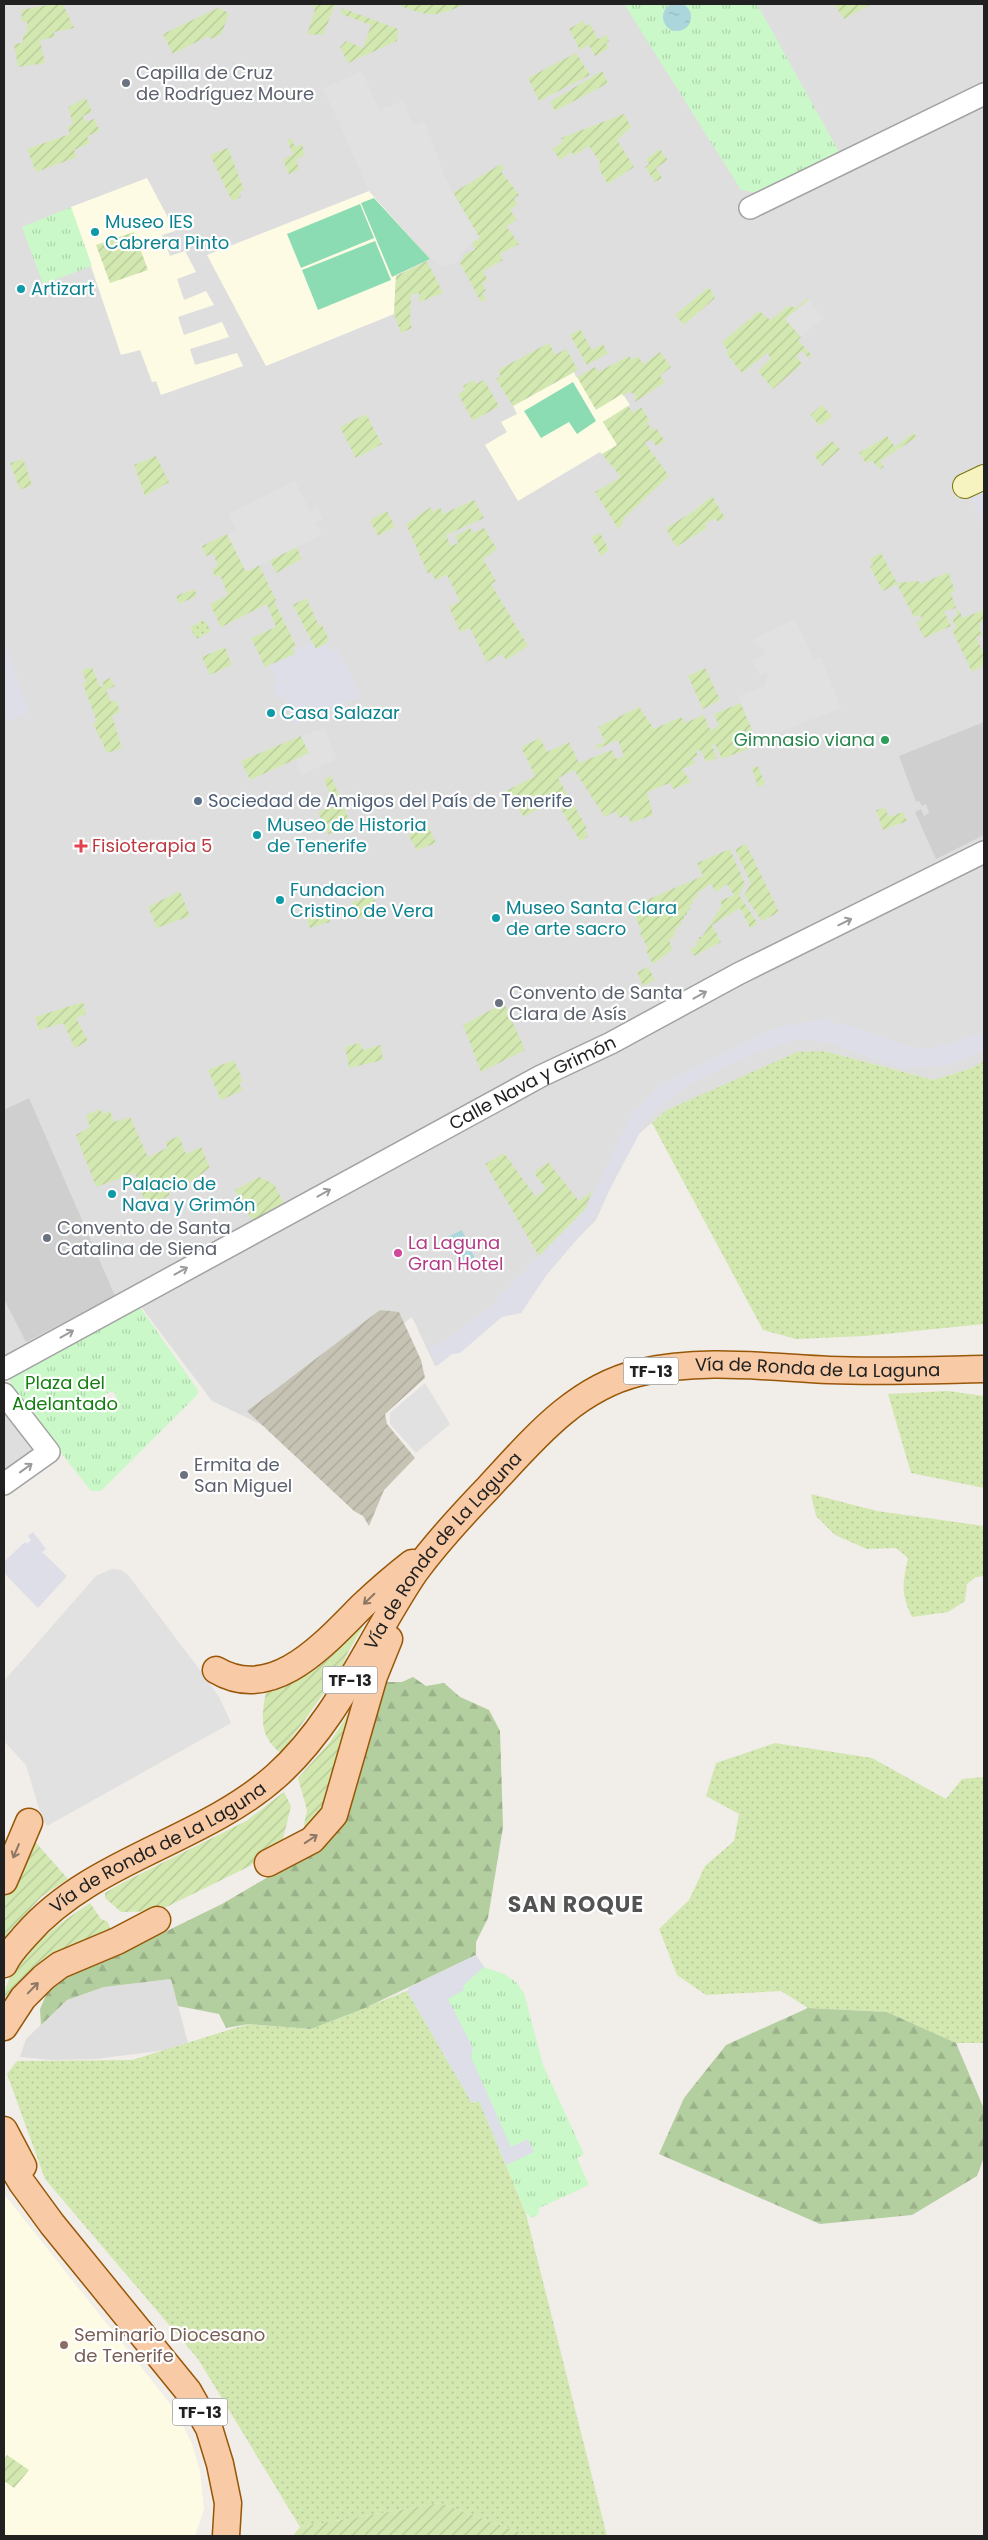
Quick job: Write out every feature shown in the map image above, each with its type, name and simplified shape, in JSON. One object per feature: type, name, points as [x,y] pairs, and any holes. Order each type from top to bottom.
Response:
[{"type":"main road","points":[[935,1370],[958,1360],[984,1356]]},
{"type":"main road","name":"Vía de Ronda de La Laguna","points":[[4,1964],[8,1956],[41,1918],[97,1878],[212,1820],[248,1798],[294,1759],[326,1719],[399,1596],[434,1546],[547,1424],[574,1403],[598,1389],[636,1373],[678,1366],[725,1364],[834,1370],[984,1368]]},
{"type":"main road","points":[[935,1370],[966,1381],[984,1383]]},
{"type":"main road","points":[[216,1670],[225,1675],[250,1680],[280,1674],[297,1666],[318,1650],[384,1585],[434,1546]]},
{"type":"main road","points":[[268,1863],[312,1840],[334,1815],[374,1676],[390,1637],[399,1596]]},
{"type":"main road","points":[[4,1881],[29,1822]]},
{"type":"main road","points":[[4,2027],[23,1998],[44,1977],[60,1965],[117,1941],[157,1920]]},
{"type":"main road","points":[[4,2130],[21,2164],[44,2196],[52,2224]]},
{"type":"main road","name":"TF-13","points":[[4,2152],[22,2183],[52,2224],[188,2391],[209,2428],[220,2464],[228,2503],[226,2536]]},
{"type":"street","points":[[750,208],[984,94]]},
{"type":"street","name":"Calle Nava y Grimón","points":[[4,1369],[138,1294],[542,1076],[611,1044],[738,974],[984,852]]},
{"type":"street","points":[[4,1394],[49,1452],[4,1484]]},
{"type":"shaded area","points":[[4,4],[984,4],[984,1061],[975,1067],[934,1080],[824,1051],[665,1111],[631,1141],[596,1220],[500,1317],[435,1366],[412,1317],[262,1425],[212,1401],[139,1304],[4,1378]]},
{"type":"shaded area","points":[[362,71],[379,110],[404,101],[413,126],[425,121],[445,178],[479,238],[470,243],[456,263],[438,266],[369,191],[323,88]]},
{"type":"shaded area","points":[[147,178],[175,231],[162,235],[170,256],[185,251],[196,272],[177,279],[184,300],[206,291],[214,305],[178,317],[184,335],[222,322],[229,337],[190,349],[195,365],[237,353],[243,366],[161,395],[156,381],[152,382],[140,350],[121,355],[71,207]]},
{"type":"shaded area","points":[[369,191],[430,259],[396,276],[394,314],[266,366],[207,255]]},
{"type":"shaded area","points":[[809,300],[824,318],[801,337],[785,319]]},
{"type":"shaded area","points":[[574,372],[576,377],[622,393],[630,405],[603,422],[618,445],[602,454],[600,452],[518,501],[485,445],[507,432],[501,422],[517,414],[513,406]]},
{"type":"shaded area","points":[[295,481],[310,511],[317,507],[323,519],[315,523],[322,535],[246,572],[227,534],[236,529],[228,514]]},
{"type":"shaded area","points":[[984,491],[984,528],[970,497]]},
{"type":"shaded area","points":[[795,619],[813,658],[821,658],[841,708],[757,741],[738,697],[765,686],[768,672],[760,675],[753,660],[763,655],[764,649],[752,640]]},
{"type":"shaded area","points":[[4,640],[29,713],[7,722],[4,712]]},
{"type":"shaded area","points":[[313,643],[316,649],[327,643],[331,651],[338,648],[361,696],[294,725],[283,697],[280,698],[276,695],[272,686],[277,683],[270,665],[295,654],[294,651]]},
{"type":"shaded area","points":[[984,722],[984,835],[936,859],[915,812],[921,809],[924,816],[929,813],[926,804],[922,806],[919,801],[916,802],[899,756]]},
{"type":"shaded area","points":[[324,728],[337,759],[301,775],[295,760],[309,753],[301,736]]},
{"type":"shaded area","points":[[827,1018],[829,1022],[849,1025],[905,1045],[925,1049],[956,1043],[956,1041],[984,1032],[984,1050],[951,1065],[904,1068],[890,1065],[830,1043],[800,1039],[765,1049],[703,1077],[671,1097],[646,1121],[594,1219],[545,1277],[521,1313],[502,1317],[460,1353],[452,1354],[437,1366],[429,1348],[432,1345],[438,1346],[498,1301],[498,1297],[586,1210],[630,1116],[658,1086],[774,1028]]},
{"type":"shaded area","name":"Convento de Santa Catalina de Siena","points":[[29,1098],[115,1296],[26,1342],[4,1299],[4,1110]]},
{"type":"shaded area","points":[[380,1310],[399,1312],[421,1360],[425,1378],[385,1414],[387,1424],[415,1458],[384,1490],[369,1526],[363,1516],[354,1511],[247,1411]]},
{"type":"shaded area","points":[[4,1381],[57,1455],[4,1487]]},
{"type":"shaded area","points":[[425,1383],[450,1424],[416,1453],[390,1424],[390,1413]]},
{"type":"shaded area","points":[[33,1532],[46,1549],[42,1552],[67,1576],[38,1608],[4,1573],[4,1562],[25,1542],[27,1544],[31,1540],[28,1536]]},
{"type":"shaded area","points":[[112,1569],[121,1570],[128,1575],[219,1697],[231,1723],[47,1826],[41,1815],[26,1765],[4,1741],[4,1681],[96,1576]]},
{"type":"shaded area","points":[[476,1955],[484,1967],[463,1986],[464,1990],[448,1999],[473,2048],[471,2057],[511,2147],[528,2139],[534,2152],[506,2165],[479,2101],[472,2103],[407,1991],[410,1987]]},
{"type":"shaded area","points":[[171,1979],[189,2047],[96,2059],[52,2060],[20,2057],[26,2039],[67,2000],[104,1987]]},
{"type":"shaded area","name":"Seminario Diocesano de Tenerife","points":[[4,2194],[176,2411],[192,2444],[200,2471],[204,2509],[195,2536],[4,2536]]},
{"type":"green space","points":[[63,4],[74,28],[54,32],[55,37],[40,40],[45,63],[18,67],[14,44],[23,43],[23,34],[27,33],[27,22],[22,22],[21,10]]},
{"type":"green space","points":[[311,4],[335,5],[323,35],[307,34],[315,9]]},
{"type":"green space","points":[[394,4],[466,4],[445,12],[430,14]]},
{"type":"green space","points":[[624,4],[757,4],[844,161],[758,193],[741,190]]},
{"type":"green space","points":[[834,4],[872,4],[844,19]]},
{"type":"green space","points":[[218,8],[229,13],[221,35],[211,39],[208,36],[173,54],[163,34]]},
{"type":"green space","points":[[342,8],[398,29],[397,41],[348,63],[340,47],[346,41],[363,48],[371,25],[341,14]]},
{"type":"green space","points":[[583,21],[586,26],[590,24],[598,39],[607,35],[609,41],[606,43],[609,48],[595,56],[589,45],[580,50],[569,29]]},
{"type":"green space","points":[[576,53],[590,75],[539,101],[528,78]]},
{"type":"green space","points":[[602,71],[608,83],[555,111],[550,102]]},
{"type":"green space","points":[[86,98],[92,112],[83,116],[85,122],[94,119],[100,131],[87,136],[90,143],[74,150],[77,157],[36,172],[27,149],[70,134],[67,127],[73,124],[68,107]]},
{"type":"green space","points":[[624,114],[631,127],[617,140],[634,167],[608,184],[599,169],[600,162],[589,146],[574,156],[572,152],[560,160],[552,149],[563,142],[561,138]]},
{"type":"green space","points":[[291,138],[295,147],[302,144],[305,155],[296,159],[299,170],[289,174],[283,160],[293,154],[287,140]]},
{"type":"green space","points":[[228,148],[244,190],[239,193],[241,197],[232,201],[210,155]]},
{"type":"green space","points":[[660,149],[668,160],[656,168],[662,178],[655,182],[645,167],[649,164],[646,159]]},
{"type":"green space","points":[[501,164],[504,169],[501,171],[519,195],[514,198],[518,204],[510,210],[517,220],[506,226],[519,244],[500,254],[503,260],[483,271],[488,280],[482,283],[486,291],[482,293],[486,299],[481,302],[460,263],[465,254],[475,250],[472,243],[480,238],[453,193]]},
{"type":"green space","points":[[374,198],[430,259],[392,277],[361,203]]},
{"type":"green space","points":[[360,204],[374,238],[301,268],[287,234]]},
{"type":"green space","points":[[71,207],[92,266],[43,284],[22,227]]},
{"type":"green space","points":[[134,232],[148,270],[110,283],[96,245]]},
{"type":"green space","points":[[375,241],[391,280],[318,310],[302,270]]},
{"type":"green space","points":[[427,261],[443,293],[419,302],[419,293],[411,295],[410,322],[412,328],[401,333],[394,314],[396,276]]},
{"type":"green space","points":[[709,287],[715,298],[684,325],[675,315]]},
{"type":"green space","points":[[808,298],[809,300],[785,319],[801,337],[798,340],[812,356],[809,358],[802,351],[796,356],[802,364],[773,389],[758,371],[771,358],[767,353],[742,373],[726,353],[728,351],[722,342],[759,311],[770,320],[788,306],[796,308]]},
{"type":"green space","points":[[580,329],[592,350],[603,344],[608,353],[587,365],[570,335]]},
{"type":"green space","points":[[549,343],[555,355],[566,349],[578,370],[513,406],[496,379],[501,376],[498,370]]},
{"type":"green space","points":[[660,352],[671,367],[660,376],[665,382],[635,402],[635,394],[628,392],[624,396],[622,394],[596,410],[577,377],[595,367],[598,372],[629,356],[632,360],[637,356],[644,364]]},
{"type":"green space","points":[[473,380],[476,384],[484,380],[499,406],[473,421],[458,394],[465,390],[463,386]]},
{"type":"green space","points":[[573,382],[596,421],[577,434],[569,422],[541,438],[524,411]]},
{"type":"green space","points":[[822,405],[832,416],[820,426],[810,415]]},
{"type":"green space","points":[[628,406],[633,413],[641,407],[650,421],[647,423],[652,430],[656,428],[665,441],[656,446],[651,439],[645,443],[669,476],[625,517],[619,530],[595,492],[621,477],[602,454],[617,445],[603,422]]},
{"type":"green space","points":[[366,414],[382,444],[356,458],[340,427]]},
{"type":"green space","points":[[913,433],[917,437],[880,461],[884,467],[880,469],[872,461],[866,463],[859,453],[887,436],[895,447]]},
{"type":"green space","points":[[832,441],[840,449],[822,466],[814,455]]},
{"type":"green space","points":[[156,456],[169,482],[145,496],[134,465]]},
{"type":"green space","points":[[23,459],[32,485],[20,490],[10,463]]},
{"type":"green space","points":[[712,496],[725,518],[718,522],[715,518],[705,524],[707,528],[676,547],[666,528],[691,513]]},
{"type":"green space","points":[[474,500],[484,518],[446,535],[451,546],[458,543],[455,536],[470,528],[473,533],[484,528],[497,549],[483,559],[496,581],[491,584],[528,646],[506,660],[502,654],[487,662],[470,628],[460,632],[449,607],[460,601],[447,575],[435,580],[432,572],[428,574],[406,524],[431,507],[433,512],[440,507],[443,514]]},
{"type":"green space","points":[[387,511],[395,527],[378,536],[370,520]]},
{"type":"green space","points":[[600,533],[609,550],[601,556],[591,537]]},
{"type":"green space","points":[[227,534],[246,571],[259,565],[296,646],[293,648],[295,654],[265,667],[251,638],[276,627],[267,604],[221,627],[210,604],[228,595],[220,575],[215,577],[212,569],[218,566],[213,554],[206,556],[202,546]]},
{"type":"green space","points":[[296,546],[302,559],[276,573],[270,560]]},
{"type":"green space","points":[[881,553],[897,583],[918,581],[921,584],[948,572],[955,591],[951,593],[956,608],[944,611],[951,626],[924,638],[916,622],[922,620],[920,615],[914,617],[897,584],[883,591],[870,567],[873,565],[870,559]]},
{"type":"green space","points":[[194,589],[197,596],[179,604],[176,596]]},
{"type":"green space","points":[[306,598],[319,626],[322,625],[329,640],[316,650],[293,605]]},
{"type":"green space","points":[[958,609],[963,618],[984,610],[984,621],[979,623],[982,635],[976,637],[984,655],[984,665],[972,672],[952,630],[956,628],[952,618],[957,616],[956,610]]},
{"type":"green space","points":[[204,620],[211,631],[196,639],[190,627]]},
{"type":"green space","points":[[225,647],[232,665],[210,675],[202,657]]},
{"type":"green space","points":[[92,667],[100,687],[104,686],[102,681],[110,678],[115,686],[106,690],[111,702],[116,700],[120,712],[112,716],[122,748],[107,753],[93,723],[97,722],[83,684],[86,682],[82,670]]},
{"type":"green space","points":[[705,668],[720,700],[703,709],[688,676]]},
{"type":"green space","points":[[741,703],[758,745],[722,759],[715,744],[712,746],[717,758],[706,762],[701,750],[696,751],[698,756],[693,758],[695,764],[682,769],[691,782],[673,789],[670,783],[647,792],[653,815],[631,823],[627,815],[619,818],[616,811],[605,817],[574,770],[558,778],[587,828],[585,829],[588,837],[580,841],[555,799],[524,817],[506,791],[535,776],[521,747],[540,738],[547,752],[569,742],[579,763],[612,750],[616,759],[624,756],[618,740],[597,749],[595,746],[605,742],[598,727],[639,707],[654,729],[681,717],[685,723],[704,715],[710,730],[719,726],[714,714]]},
{"type":"green space","points":[[301,736],[309,753],[250,780],[241,761]]},
{"type":"green space","points":[[758,766],[765,784],[758,787],[752,768]]},
{"type":"green space","points":[[331,776],[352,827],[328,834],[318,812],[331,806],[327,796],[330,794],[324,779]]},
{"type":"green space","points":[[885,808],[889,817],[903,812],[907,821],[883,830],[876,810]]},
{"type":"green space","points":[[428,826],[436,843],[417,850],[408,835]]},
{"type":"green space","points":[[746,844],[779,912],[762,921],[744,895],[751,883],[735,849]]},
{"type":"green space","points":[[730,849],[745,884],[739,895],[758,924],[750,928],[740,908],[712,925],[721,942],[694,956],[690,949],[697,946],[695,943],[700,940],[698,937],[702,937],[722,905],[720,901],[734,895],[727,884],[716,892],[711,884],[697,893],[697,898],[693,899],[693,904],[690,904],[690,910],[687,910],[687,915],[684,915],[684,920],[681,920],[681,926],[677,926],[673,938],[669,939],[672,950],[653,964],[646,950],[648,949],[640,933],[642,932],[634,913],[651,906],[647,900],[703,876],[697,863]]},
{"type":"green space","points":[[180,891],[190,916],[157,928],[148,907]]},
{"type":"green space","points":[[373,895],[378,912],[357,919],[352,902]]},
{"type":"green space","points":[[326,912],[330,922],[310,928],[306,918]]},
{"type":"green space","points":[[648,967],[655,980],[643,986],[637,972]]},
{"type":"green space","points":[[83,1002],[86,1014],[76,1018],[88,1041],[75,1048],[63,1023],[39,1030],[35,1017]]},
{"type":"green space","points":[[504,1003],[525,1050],[481,1072],[463,1025]]},
{"type":"green space","points":[[360,1043],[363,1050],[381,1045],[383,1060],[349,1068],[345,1047]]},
{"type":"green space","points":[[824,1051],[934,1080],[974,1067],[984,1061],[984,1324],[865,1336],[796,1339],[763,1330],[652,1123],[665,1111],[797,1052]]},
{"type":"green space","points":[[234,1060],[243,1081],[239,1083],[243,1090],[221,1100],[208,1070]]},
{"type":"green space","points":[[100,1109],[102,1114],[110,1111],[114,1122],[130,1117],[148,1157],[167,1148],[166,1142],[179,1136],[186,1154],[201,1147],[210,1168],[178,1190],[173,1183],[166,1187],[170,1195],[163,1199],[166,1205],[149,1214],[135,1173],[96,1187],[76,1135],[90,1127],[86,1115]]},
{"type":"green space","points":[[504,1153],[536,1197],[546,1189],[534,1173],[548,1162],[579,1201],[592,1191],[585,1209],[539,1256],[485,1164]]},
{"type":"green space","points":[[259,1177],[274,1184],[285,1205],[256,1221],[252,1220],[235,1190]]},
{"type":"green space","name":"Plaza del Adelantado","points":[[140,1307],[198,1390],[197,1395],[101,1491],[91,1491],[15,1394],[10,1381],[13,1376]],"holes":[[[112,1391],[115,1393],[116,1402],[110,1404],[105,1398],[106,1394]]]},
{"type":"green space","points":[[948,1391],[984,1396],[984,1488],[911,1473],[888,1394]]},
{"type":"green space","points":[[811,1494],[877,1511],[984,1526],[984,1576],[976,1577],[967,1584],[965,1601],[948,1612],[912,1617],[904,1594],[908,1558],[896,1548],[867,1549],[835,1535],[816,1516]]},
{"type":"green space","points":[[370,1615],[348,1652],[341,1669],[281,1753],[268,1739],[263,1723],[267,1687]]},
{"type":"green space","points":[[413,1677],[426,1686],[444,1683],[460,1697],[489,1710],[500,1731],[503,1827],[488,1918],[476,1942],[476,1955],[365,2008],[311,2029],[248,2024],[226,2028],[219,2014],[178,2006],[171,1979],[104,1987],[67,2000],[41,2025],[40,2009],[50,1986],[64,1975],[136,1946],[222,1904],[309,1853],[382,1682],[402,1682]]},
{"type":"green space","points":[[352,1708],[329,1805],[306,1832],[304,1825],[307,1810],[298,1778],[330,1742]]},
{"type":"green space","points":[[775,1743],[872,1758],[946,1799],[962,1779],[984,1777],[984,2043],[956,2043],[887,2012],[808,2008],[781,1991],[706,1995],[677,1975],[659,1929],[689,1900],[705,1866],[734,1841],[739,1814],[706,1796],[716,1763]]},
{"type":"green space","points":[[284,1792],[291,1806],[283,1839],[250,1866],[158,1911],[121,1912],[105,1898],[105,1893],[124,1882],[246,1821]]},
{"type":"green space","points":[[31,1837],[68,1879],[41,1897],[4,1938],[4,1899]]},
{"type":"green space","points":[[90,1903],[101,1919],[108,1922],[112,1935],[4,2017],[4,1994],[9,1979],[17,1966],[39,1941]]},
{"type":"green space","points":[[476,1955],[484,1967],[504,1974],[516,1982],[524,1993],[543,2065],[584,2154],[577,2158],[589,2185],[539,2208],[538,2214],[533,2218],[526,2213],[479,2101],[472,2103],[407,1991],[410,1987]]},
{"type":"green space","points":[[407,1991],[472,2103],[479,2100],[526,2214],[607,2536],[530,2536],[440,2503],[300,2527],[198,2359],[45,2179],[7,2074],[17,2061],[132,2060],[248,2024],[311,2029]]},
{"type":"green space","points":[[808,2008],[887,2012],[956,2043],[984,2109],[984,2157],[977,2176],[912,2215],[820,2224],[659,2154],[684,2098],[726,2045]]},
{"type":"green space","points":[[7,2455],[29,2470],[14,2488],[4,2481],[4,2460]]},
{"type":"green space","points":[[440,2503],[530,2536],[293,2536],[300,2527]]},
{"type":"water","points":[[677,3],[687,7],[691,17],[687,27],[677,31],[667,27],[663,17],[667,7]]},
{"type":"water","points":[[462,1230],[476,1261],[461,1268],[447,1237]]},
{"type":"place","name":"Capilla de Cruz de Rodríguez Moure","points":[[126,83]]},
{"type":"place","name":"Museo IES Cabrera Pinto","points":[[95,232]]},
{"type":"place","name":"Artizart","points":[[21,289]]},
{"type":"place","name":"Casa Salazar","points":[[271,713]]},
{"type":"place","name":"Gimnasio viana","points":[[885,740]]},
{"type":"place","name":"Sociedad de Amigos del País de Tenerife","points":[[198,801]]},
{"type":"place","name":"Museo de Historia de Tenerife","points":[[257,835]]},
{"type":"place","name":"Fisioterapia 5","points":[[81,846]]},
{"type":"place","name":"Fundacion Cristino de Vera","points":[[280,900]]},
{"type":"place","name":"Museo Santa Clara de arte sacro","points":[[496,918]]},
{"type":"place","name":"Convento de Santa Clara de Asís","points":[[499,1003]]},
{"type":"place","name":"Palacio de Nava y Grimón","points":[[112,1194]]},
{"type":"place","name":"Convento de Santa Catalina de Siena","points":[[47,1238]]},
{"type":"place","name":"La Laguna Gran Hotel","points":[[398,1253]]},
{"type":"place","name":"Ermita de San Miguel","points":[[184,1475]]},
{"type":"place","name":"Seminario Diocesano de Tenerife","points":[[64,2345]]},
{"type":"district","name":"SAN ROQUE","points":[[576,1904]]}]
